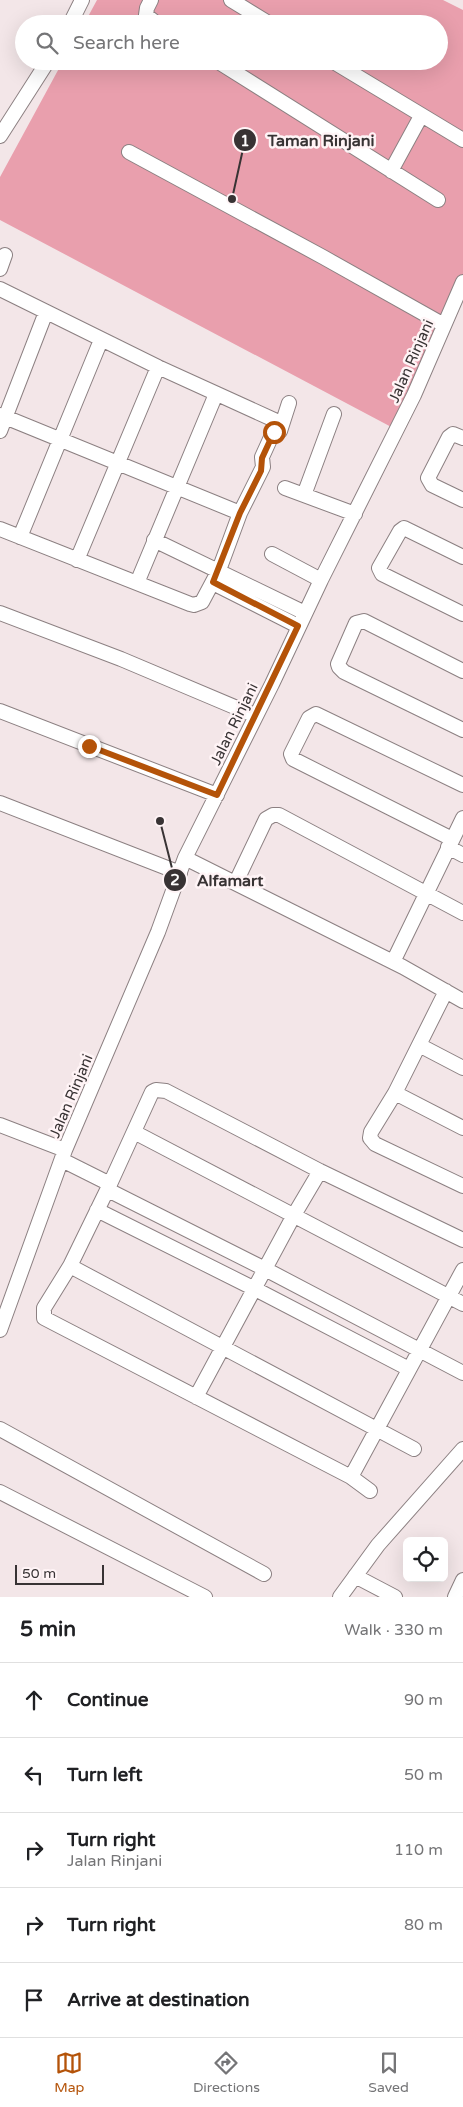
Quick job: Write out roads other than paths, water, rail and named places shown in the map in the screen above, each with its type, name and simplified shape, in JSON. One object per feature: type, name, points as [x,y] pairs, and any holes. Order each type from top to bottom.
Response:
[{"type":"street","points":[[74,15],[82,0]]},
{"type":"street","points":[[146,15],[151,0]]},
{"type":"street","points":[[231,0],[255,15]]},
{"type":"street","points":[[0,136],[42,70]]},
{"type":"street","points":[[231,70],[438,200]]},
{"type":"street","points":[[347,70],[463,140]]},
{"type":"street","points":[[391,171],[422,116]]},
{"type":"street","points":[[129,152],[324,257],[444,325]]},
{"type":"street","points":[[0,268],[5,255]]},
{"type":"street","name":"Jalan Rinjani","points":[[0,1330],[63,1155],[158,932],[185,858],[256,716],[298,626],[356,514],[414,395],[463,282]]},
{"type":"street","points":[[0,289],[101,340],[281,426]]},
{"type":"street","points":[[0,431],[3,416],[46,312]]},
{"type":"street","points":[[20,537],[101,340]]},
{"type":"street","points":[[77,560],[158,367]]},
{"type":"street","points":[[137,583],[216,394]]},
{"type":"street","points":[[0,529],[194,605],[202,602],[216,576],[240,513],[262,467],[262,458],[272,435],[281,426],[289,403]]},
{"type":"street","points":[[304,495],[334,414]]},
{"type":"street","points":[[3,416],[240,513]]},
{"type":"street","points":[[463,438],[454,434],[449,437],[428,480],[432,485],[463,500]]},
{"type":"street","points":[[285,488],[356,514]]},
{"type":"street","points":[[463,557],[408,530],[402,529],[379,571],[463,614]]},
{"type":"street","points":[[154,540],[298,626]]},
{"type":"street","points":[[272,554],[321,580]]},
{"type":"street","points":[[216,576],[305,613]]},
{"type":"street","points":[[0,614],[121,659],[256,716]]},
{"type":"street","points":[[463,671],[364,621],[356,623],[338,664],[344,672],[463,730]]},
{"type":"street","points":[[0,711],[217,795]]},
{"type":"street","points":[[463,785],[316,714],[309,718],[291,754],[293,759],[450,843],[463,855]]},
{"type":"street","points":[[0,803],[180,873]]},
{"type":"street","points":[[236,882],[266,819],[273,815],[279,815],[463,913]]},
{"type":"street","points":[[393,962],[463,818]]},
{"type":"street","points":[[185,858],[393,962],[463,1001]]},
{"type":"street","points":[[446,991],[395,1093],[371,1132],[372,1141],[463,1186]]},
{"type":"street","points":[[419,1045],[463,1068]]},
{"type":"street","points":[[370,1491],[351,1477],[44,1318],[44,1308],[70,1266],[109,1187],[152,1092],[156,1090],[166,1092],[320,1171],[463,1240]]},
{"type":"street","points":[[395,1093],[463,1128]]},
{"type":"street","points":[[0,1125],[63,1155],[109,1187],[463,1373]]},
{"type":"street","points":[[134,1132],[463,1304]]},
{"type":"street","points":[[196,1397],[294,1215],[320,1171]]},
{"type":"street","points":[[97,1210],[255,1289],[408,1369]]},
{"type":"street","points":[[70,1266],[414,1449]]},
{"type":"street","points":[[351,1477],[463,1270]]},
{"type":"street","points":[[0,1428],[264,1574]]},
{"type":"street","points":[[340,1597],[378,1544],[463,1449]]},
{"type":"street","points":[[0,1492],[204,1597]]},
{"type":"street","points":[[355,1576],[396,1597]]},
{"type":"street","points":[[454,1597],[463,1580]]},
{"type":"place","name":"Taman Rinjani","points":[[232,199]]},
{"type":"place","name":"Alfamart","points":[[160,821]]}]
